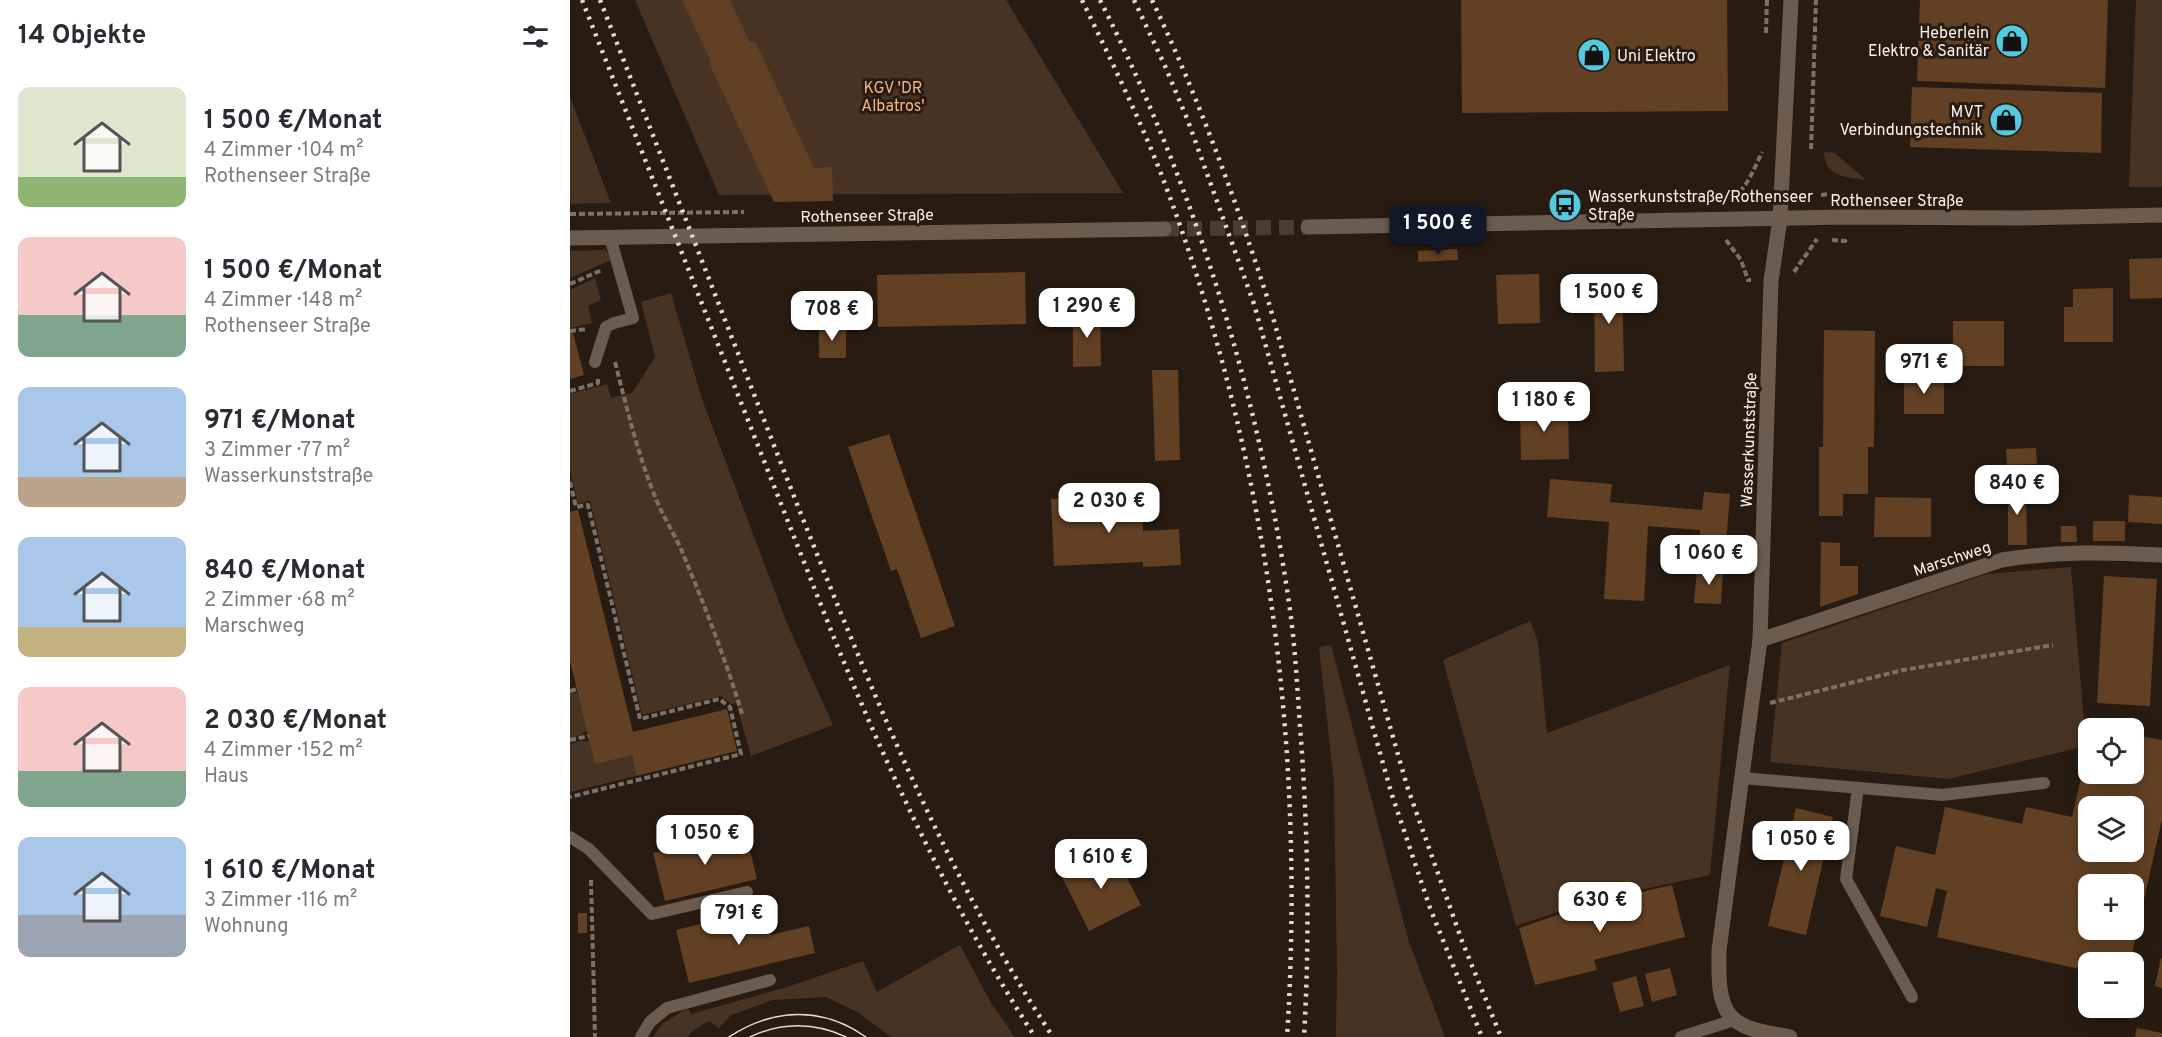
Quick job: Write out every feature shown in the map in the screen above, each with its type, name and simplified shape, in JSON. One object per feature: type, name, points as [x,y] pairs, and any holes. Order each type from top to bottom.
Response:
[{"type":"street","name":"Wasserkunststraße","points":[[1734,1020],[1721,994],[1719,950],[1760,640],[1771,281],[1780,219],[1791,0]]},
{"type":"street","name":"Rothenseer Straße","points":[[1308,227],[2162,215]]},
{"type":"street","name":"Rothenseer Straße","points":[[570,238],[1164,229]]},
{"type":"street","name":"Marschweg","points":[[1760,640],[2002,560],[2022,556],[2081,553],[2162,555]]},
{"type":"street","points":[[1734,1020],[1752,1033],[1790,1037]]},
{"type":"lane","points":[[595,362],[606,327],[633,318],[610,237]]},
{"type":"lane","points":[[1743,778],[1942,795],[2044,783]]},
{"type":"lane","points":[[1858,788],[1846,879],[1912,997]]},
{"type":"lane","points":[[570,837],[589,849],[651,914],[747,892]]},
{"type":"lane","points":[[641,1037],[650,1022],[667,1008],[770,980]]},
{"type":"lane","points":[[1681,1037],[1734,1020]]},
{"type":"path","points":[[1811,149],[1816,0]]},
{"type":"path","points":[[1727,202],[1739,193],[1751,177],[1762,150]]},
{"type":"path","points":[[1726,239],[1741,260],[1748,280]]},
{"type":"path","points":[[1794,273],[1817,239]]},
{"type":"path","points":[[570,332],[606,327]]},
{"type":"path","points":[[615,362],[632,431],[653,490],[704,604],[728,666],[744,717]]},
{"type":"path","points":[[570,482],[576,507],[588,505],[640,719],[719,699],[730,707],[741,754],[666,771],[570,797]]},
{"type":"path","points":[[1775,702],[1903,670],[2053,645]]},
{"type":"path","points":[[570,691],[577,689]]},
{"type":"path","points":[[570,740],[589,736]]},
{"type":"path","points":[[590,876],[595,1037]]},
{"type":"green space","name":"KGV 'DR Albatros'","points":[[635,0],[1006,0],[1123,193],[719,195]]},
{"type":"green space","points":[[2136,0],[2162,0],[2162,187],[2129,187]]},
{"type":"green space","points":[[570,97],[611,203],[570,204]]},
{"type":"green space","points":[[1824,152],[1835,153],[1866,180],[1832,171],[1825,160]]},
{"type":"green space","points":[[606,250],[611,260],[570,278],[570,251]]},
{"type":"green space","points":[[595,278],[601,300],[588,306],[592,323],[570,328],[570,290]]},
{"type":"green space","points":[[671,293],[702,399],[786,621],[833,725],[751,756],[736,703],[731,704],[721,696],[642,715],[590,501],[578,504],[570,470],[570,394],[607,384],[611,398],[632,393],[655,357],[641,302]]},
{"type":"green space","points":[[2071,567],[2084,718],[2078,718],[2078,748],[1948,779],[1770,762],[1782,643],[1987,574]]},
{"type":"green space","points":[[1530,621],[1538,642],[1547,733],[1730,665],[1710,875],[1593,900],[1516,926],[1443,660]]},
{"type":"green space","points":[[1331,645],[1408,939],[1445,1037],[1336,1037],[1334,783],[1319,647]]},
{"type":"green space","points":[[570,693],[578,693],[588,731],[582,733],[583,735],[570,738]]},
{"type":"green space","points":[[583,740],[584,742],[590,740],[632,755],[636,776],[570,792],[570,744]]},
{"type":"green space","points":[[960,945],[991,1003],[1015,1037],[891,1037],[859,1013],[826,997],[773,1000],[731,1015],[719,1028],[709,1021],[692,1031],[688,1037],[653,1037],[663,1023],[688,1008],[691,1014],[787,987],[863,961],[877,992]]},
{"type":"building","points":[[682,0],[730,0],[750,43],[755,41],[814,168],[832,167],[833,201],[774,202]]},
{"type":"building","name":"Uni Elektro","points":[[1461,0],[1727,0],[1728,111],[1462,113]]},
{"type":"building","name":"Heberlein Elektro & Sanitär","points":[[1920,0],[2108,0],[2105,88],[1917,81]]},
{"type":"building","name":"MVT Verbindungstechnik","points":[[1912,87],[2102,93],[2101,153],[1910,147]]},
{"type":"building","points":[[1457,249],[1458,260],[1418,262],[1418,251]]},
{"type":"building","points":[[2162,258],[2162,298],[2130,299],[2129,259]]},
{"type":"building","points":[[1025,272],[1026,324],[878,327],[877,275]]},
{"type":"building","points":[[1539,274],[1540,323],[1498,324],[1496,275]]},
{"type":"building","points":[[1594,277],[1622,277],[1624,371],[1595,372]]},
{"type":"building","points":[[2113,288],[2113,342],[2064,342],[2064,307],[2073,307],[2073,289]]},
{"type":"building","points":[[1073,312],[1100,312],[1101,366],[1073,367]]},
{"type":"building","points":[[1953,321],[2004,321],[2004,366],[1953,366]]},
{"type":"building","points":[[819,326],[846,326],[846,358],[819,358]]},
{"type":"building","points":[[1824,330],[1875,331],[1874,447],[1868,447],[1868,494],[1843,494],[1843,516],[1819,516],[1819,447],[1823,447]]},
{"type":"building","points":[[570,333],[573,333],[584,375],[570,379]]},
{"type":"building","points":[[1152,370],[1178,370],[1180,460],[1155,461]]},
{"type":"building","points":[[1904,375],[1944,376],[1944,414],[1904,414]]},
{"type":"building","points":[[1568,406],[1569,459],[1521,460],[1520,407]]},
{"type":"building","points":[[889,434],[955,626],[921,638],[897,569],[891,571],[848,447]]},
{"type":"building","points":[[2036,448],[2037,464],[2007,465],[2006,449]]},
{"type":"building","points":[[1550,479],[1612,484],[1610,502],[1702,510],[1704,492],[1730,494],[1725,556],[1699,553],[1700,530],[1648,526],[1644,601],[1604,599],[1609,522],[1547,517]]},
{"type":"building","points":[[2008,487],[2026,487],[2027,545],[2008,545]]},
{"type":"building","points":[[1142,495],[1143,531],[1179,529],[1181,565],[1143,567],[1143,562],[1054,566],[1051,499]]},
{"type":"building","points":[[2129,495],[2162,497],[2162,524],[2128,522]]},
{"type":"building","points":[[1875,497],[1931,498],[1931,537],[1874,537]]},
{"type":"building","points":[[578,510],[633,732],[727,709],[737,751],[636,776],[632,755],[595,764],[570,661],[570,512]]},
{"type":"building","points":[[2093,521],[2125,521],[2125,541],[2093,541]]},
{"type":"building","points":[[2061,526],[2076,526],[2077,542],[2061,542]]},
{"type":"building","points":[[1821,542],[1840,543],[1840,566],[1858,566],[1858,594],[1820,607]]},
{"type":"building","points":[[1697,568],[1723,570],[1721,604],[1694,603]]},
{"type":"building","points":[[2104,576],[2157,579],[2150,706],[2097,703]]},
{"type":"building","points":[[2144,737],[2162,740],[2162,819],[2144,900],[2144,874],[2078,874],[2078,940],[2135,940],[2132,952],[2078,952],[2078,969],[1937,937],[1947,891],[1936,888],[1927,927],[1880,916],[1896,846],[1935,855],[1945,807],[2022,824],[2026,807],[2072,817],[2080,784],[2144,784]]},
{"type":"building","points":[[1796,808],[1833,817],[1806,935],[1768,926]]},
{"type":"building","points":[[745,830],[757,879],[665,901],[653,853]]},
{"type":"building","points":[[1112,849],[1141,905],[1089,931],[1061,875]]},
{"type":"building","points":[[1672,885],[1685,937],[1594,960],[1597,970],[1535,985],[1519,928],[1593,903]]},
{"type":"building","points":[[764,909],[770,935],[809,926],[815,953],[689,983],[676,930]]},
{"type":"building","points":[[578,913],[587,913],[587,933],[578,933]]},
{"type":"building","points":[[2162,958],[2162,988],[2155,986]]},
{"type":"building","points":[[1670,968],[1677,995],[1652,1002],[1645,974]]},
{"type":"building","points":[[1636,976],[1644,1006],[1620,1012],[1612,983]]},
{"type":"building","points":[[2137,1028],[2162,1033],[2162,1037],[2135,1037]]},
{"type":"tunnel","points":[[1164,229],[1308,227]]},
{"type":"tram line","points":[[729,1037],[763,1020],[798,1014],[832,1020],[866,1037]]},
{"type":"tram line","points":[[750,1037],[786,1026],[810,1026],[846,1037]]},
{"type":"railway","points":[[582,0],[832,633],[876,737],[950,891],[977,941],[1035,1037]]},
{"type":"railway","points":[[600,0],[797,504],[881,710],[943,844],[977,910],[1053,1037]]},
{"type":"railway","points":[[1082,0],[1151,149],[1197,275],[1227,381],[1252,488],[1270,597],[1283,706],[1290,816],[1291,927],[1287,1037]]},
{"type":"railway","points":[[1100,0],[1134,71],[1194,218],[1241,370],[1276,525],[1293,633],[1305,803],[1307,920],[1304,1037]]},
{"type":"railway","points":[[1134,0],[1188,121],[1254,304],[1391,792],[1430,908],[1482,1037]]},
{"type":"railway","points":[[1152,0],[1200,111],[1229,186],[1268,300],[1407,786],[1462,941],[1501,1037]]},
{"type":"place","name":"Heberlein Elektro & Sanitär","points":[[2012,41]]},
{"type":"place","name":"Uni Elektro","points":[[1594,55]]},
{"type":"place","name":"MVT Verbindungstechnik","points":[[2006,120]]},
{"type":"place","name":"Wasserkunststraße/Rothenseer Straße","points":[[1565,205]]}]
